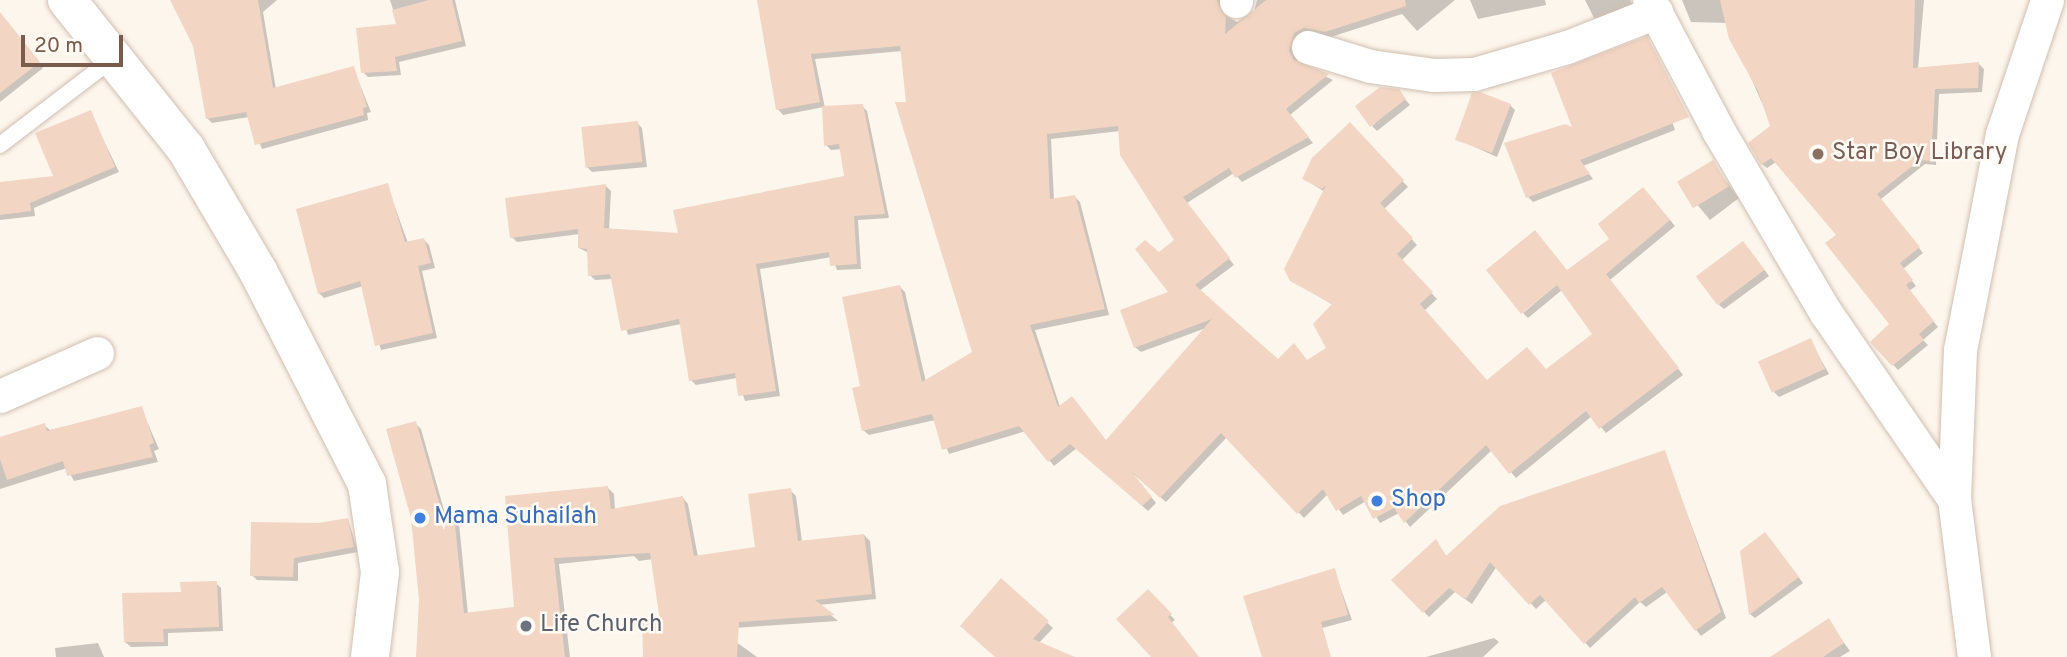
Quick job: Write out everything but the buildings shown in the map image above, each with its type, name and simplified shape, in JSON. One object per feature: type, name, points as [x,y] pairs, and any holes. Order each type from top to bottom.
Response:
[{"type":"street","points":[[66,0],[116,57],[186,149],[258,271],[367,484],[380,572],[370,657]]},
{"type":"street","points":[[1974,657],[1954,499],[1960,350],[2003,134],[2047,0]]},
{"type":"street","points":[[1308,47],[1381,68],[1474,74],[1567,47],[1652,6],[1826,313],[1954,499]]},
{"type":"street","points":[[0,396],[40,374],[97,353]]},
{"type":"lane","points":[[0,145],[116,57]]},
{"type":"place","name":"Star Boy Library","points":[[1818,154]]},
{"type":"place","name":"Shop","points":[[1377,501]]},
{"type":"place","name":"Mama Suhailah","points":[[420,518]]},
{"type":"place","name":"Life Church","points":[[526,626]]}]
